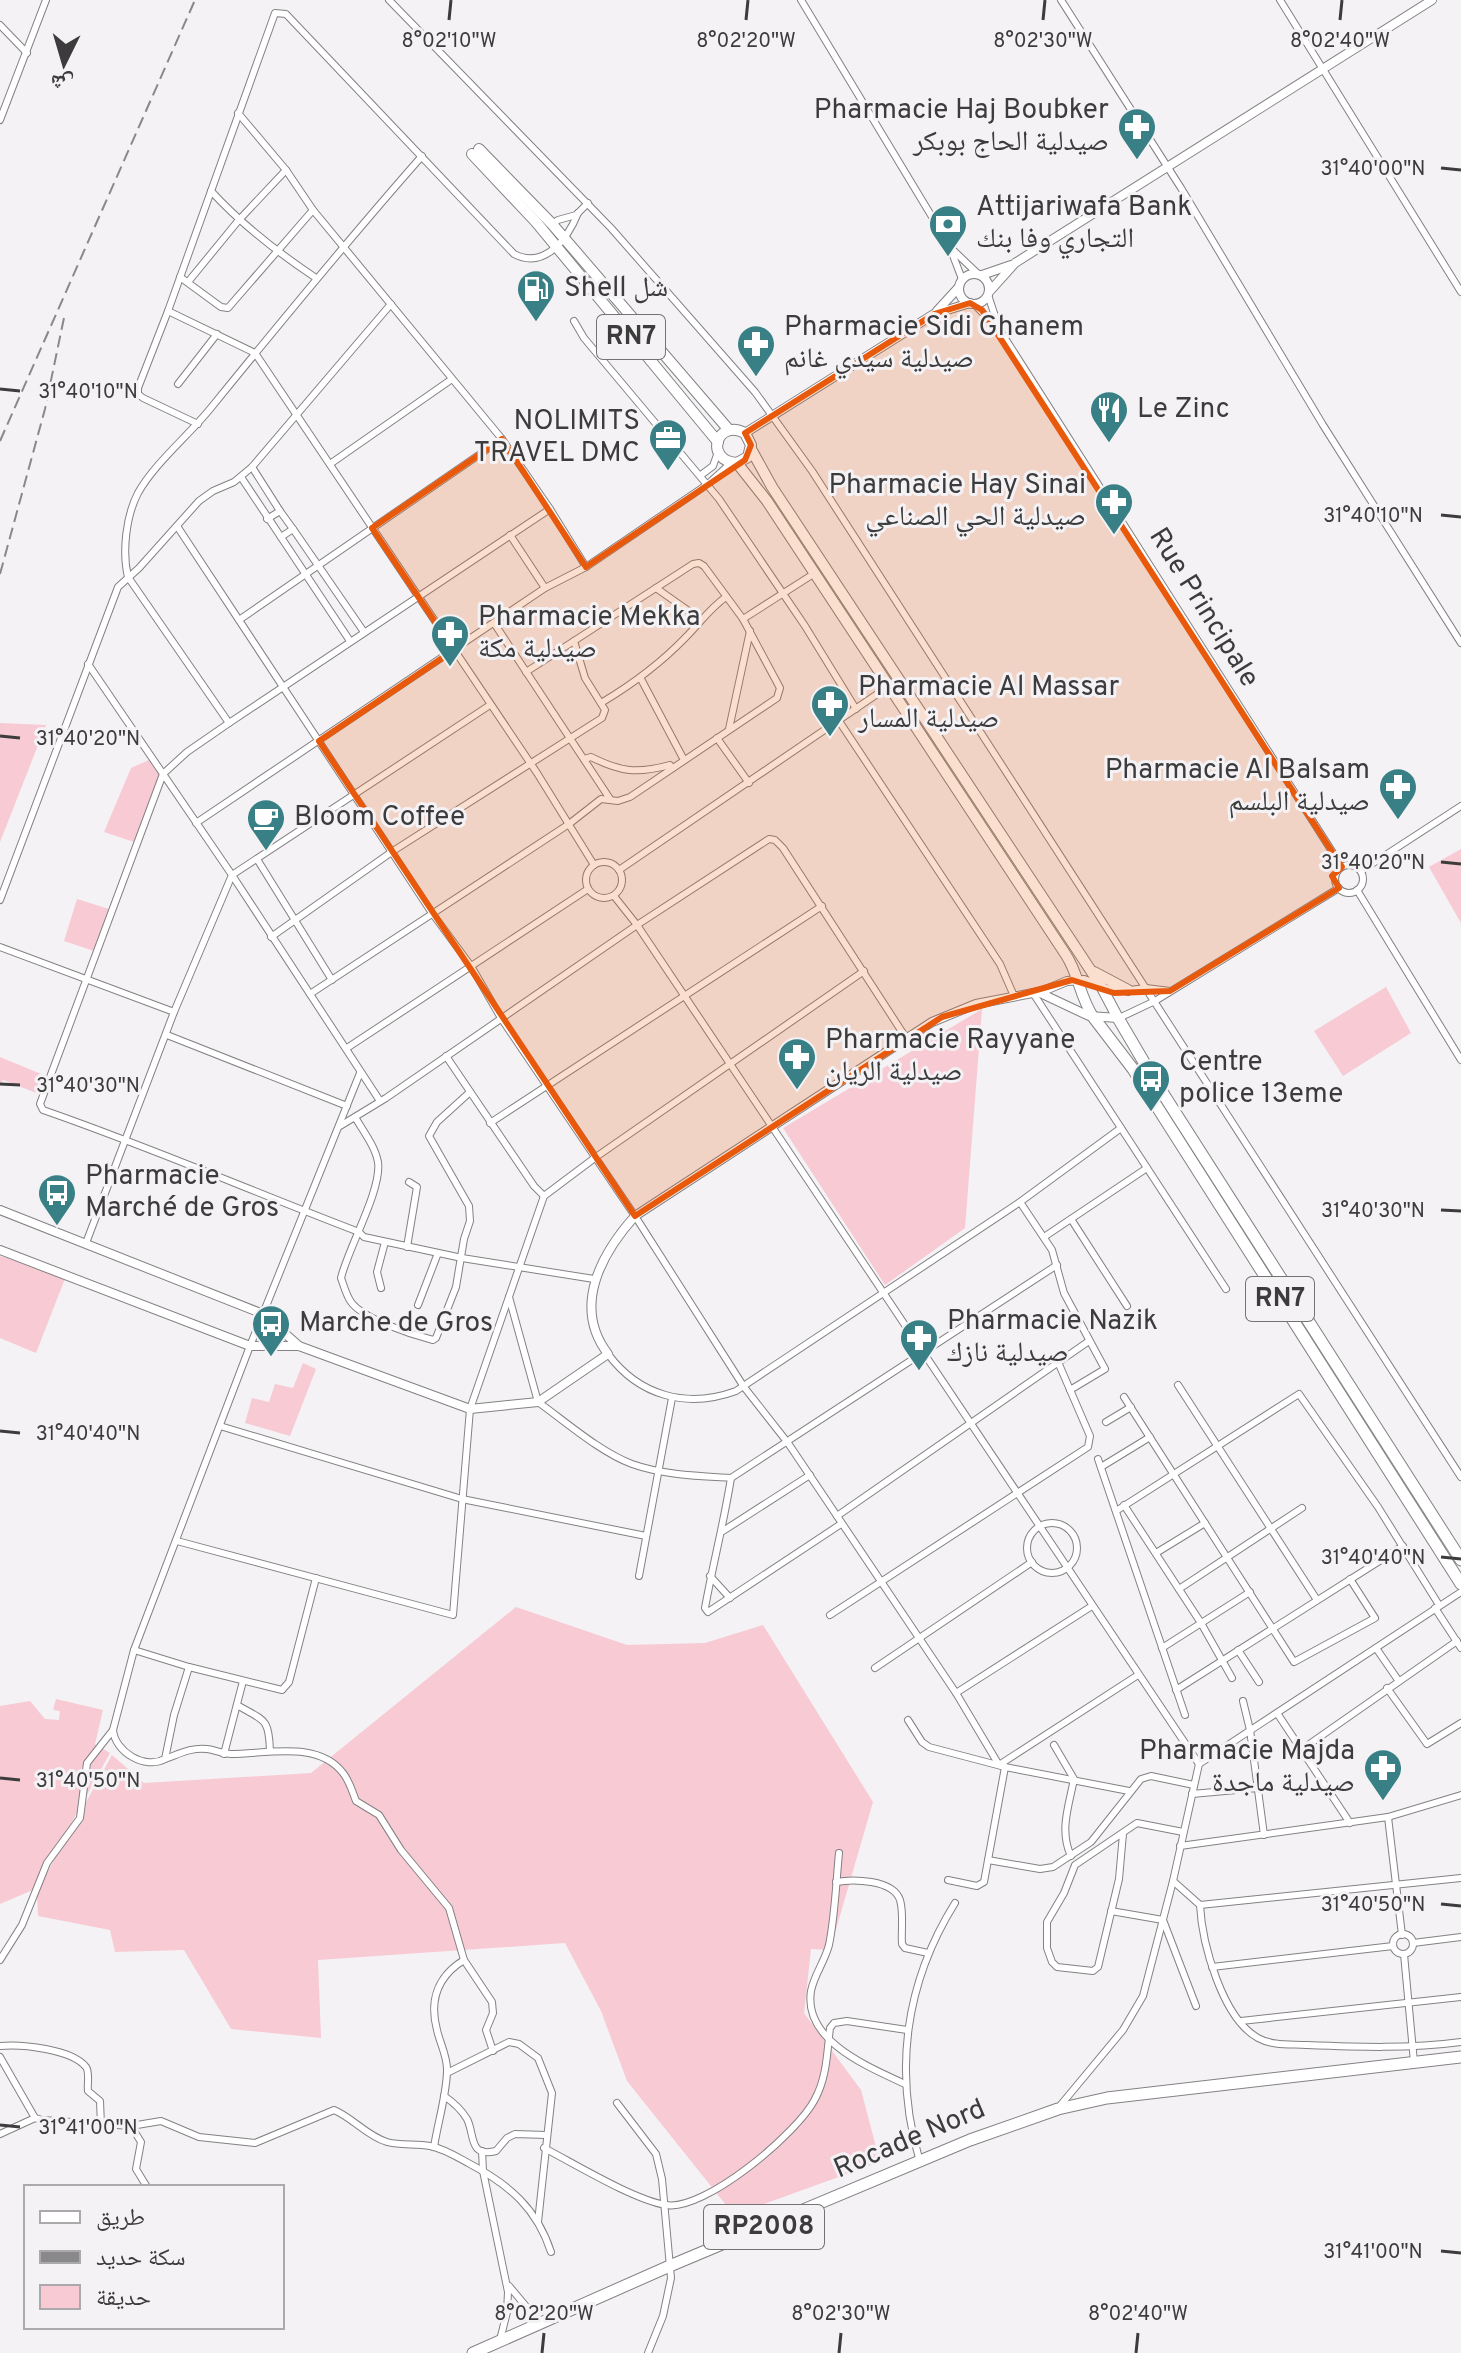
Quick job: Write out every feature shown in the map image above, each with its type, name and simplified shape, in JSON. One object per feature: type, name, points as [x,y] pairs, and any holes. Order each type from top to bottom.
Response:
[{"type":"highway","name":"RN7","points":[[1094,1018],[1133,1069],[1461,1584]]},
{"type":"highway","name":"RN7","points":[[1118,1018],[1461,1560]]},
{"type":"highway","name":"Rocade Nord","points":[[1058,2109],[1461,2060]]},
{"type":"highway","name":"Rocade Nord","points":[[473,2353],[672,2265],[996,2130],[1058,2109],[1107,2098],[1414,2062],[1461,2060]]},
{"type":"main road","name":"RN7","points":[[476,152],[548,228],[718,447],[723,459],[734,463],[760,491],[1066,955],[1085,1004],[1094,1018]]},
{"type":"main road","name":"RN7","points":[[560,243],[729,430]]},
{"type":"main road","points":[[718,447],[729,430],[738,429],[745,433]]},
{"type":"main road","name":"RN7","points":[[745,433],[772,487],[1101,986],[1118,1018]]},
{"type":"main road","points":[[734,463],[748,457],[751,449]]},
{"type":"main road","points":[[1088,967],[1111,983],[1128,990]]},
{"type":"street","points":[[0,120],[3,101],[27,53],[46,0]]},
{"type":"street","points":[[389,0],[588,203],[773,415],[1461,1477]]},
{"type":"street","points":[[801,0],[949,245],[963,299],[1001,332]]},
{"type":"street","points":[[1061,0],[1461,643]]},
{"type":"street","points":[[1280,0],[1461,292]]},
{"type":"street","points":[[745,433],[934,314],[961,283],[1015,263],[1432,0]]},
{"type":"street","points":[[198,424],[138,394],[273,16],[282,12],[514,254],[535,259],[560,243],[578,213],[588,203]]},
{"type":"street","points":[[0,26],[27,53]]},
{"type":"street","points":[[238,113],[286,170],[342,246],[502,439],[586,567]]},
{"type":"street","points":[[229,723],[128,577],[128,529],[136,498],[342,246],[422,156]]},
{"type":"street","points":[[188,282],[238,221],[286,170]]},
{"type":"street","points":[[211,191],[238,221],[316,278]]},
{"type":"street","points":[[180,277],[221,307],[228,308],[313,210]]},
{"type":"street","points":[[548,228],[558,220],[578,213]]},
{"type":"street","points":[[949,245],[988,282],[1001,332]]},
{"type":"street","points":[[934,314],[982,302],[1015,263]]},
{"type":"street","points":[[0,900],[114,593],[205,496],[241,477],[252,467],[391,304]]},
{"type":"street","points":[[168,311],[255,353],[531,764],[594,865]]},
{"type":"street","points":[[574,321],[584,338],[708,484],[783,593],[856,709]]},
{"type":"street","name":"Rue Principale","points":[[1001,332],[1342,867]]},
{"type":"street","points":[[178,384],[217,334]]},
{"type":"street","points":[[330,464],[452,379]]},
{"type":"street","points":[[239,620],[502,439]]},
{"type":"street","points":[[701,475],[713,466],[718,447]]},
{"type":"street","points":[[196,823],[545,588],[586,567],[734,463]]},
{"type":"street","points":[[252,467],[364,632]]},
{"type":"street","points":[[241,477],[350,641]]},
{"type":"street","points":[[550,509],[229,723],[187,752],[163,774],[40,1104],[43,1110],[125,1138],[359,1232],[364,1237],[462,1258],[594,1279]]},
{"type":"street","points":[[267,519],[280,511]]},
{"type":"street","points":[[177,526],[432,913],[471,966],[501,1018],[635,1216],[744,1387],[810,1475],[1002,1766],[984,1882],[980,1886],[948,1880]]},
{"type":"street","points":[[281,537],[293,529]]},
{"type":"street","points":[[510,535],[545,588]]},
{"type":"street","points":[[310,994],[569,824],[601,799],[618,801],[630,797],[777,698],[779,692],[776,676],[743,619],[699,563],[526,672]]},
{"type":"street","points":[[743,619],[815,573]]},
{"type":"street","points":[[656,588],[700,619]]},
{"type":"street","points":[[601,703],[641,679],[726,597]]},
{"type":"street","points":[[494,623],[610,799]]},
{"type":"street","points":[[729,729],[750,631]]},
{"type":"street","points":[[271,937],[393,851],[604,716],[605,710],[585,678],[574,641]]},
{"type":"street","points":[[88,664],[232,875],[380,1101]]},
{"type":"street","points":[[641,679],[684,760]]},
{"type":"street","points":[[619,870],[889,686]]},
{"type":"street","points":[[86,1243],[174,1012],[232,875],[490,705]]},
{"type":"street","points":[[839,721],[1000,964],[1014,996]]},
{"type":"street","points":[[717,738],[749,783]]},
{"type":"street","points":[[584,759],[591,757],[612,767],[638,772],[670,765],[673,768]]},
{"type":"street","points":[[1361,871],[1461,806]]},
{"type":"street","points":[[340,1126],[769,839],[775,840],[783,848],[906,1038]]},
{"type":"street","points":[[257,859],[332,980]]},
{"type":"street","points":[[607,862],[619,870],[621,887],[614,896],[602,899],[588,889],[587,873],[594,865],[607,862]]},
{"type":"street","points":[[1339,888],[1336,875],[1342,867],[1350,865],[1361,871]]},
{"type":"street","points":[[1339,888],[1347,892],[1357,890],[1363,882],[1361,871]]},
{"type":"street","points":[[1035,992],[1094,1018],[1118,1018],[1155,1001],[1339,888]]},
{"type":"street","points":[[347,1048],[588,889]]},
{"type":"street","points":[[1357,890],[1461,1060]]},
{"type":"street","points":[[614,896],[685,996],[1199,1764]]},
{"type":"street","points":[[490,1123],[822,906]]},
{"type":"street","points":[[0,947],[174,1012]]},
{"type":"street","points":[[177,1541],[453,1615],[470,1409],[544,1196],[864,971]]},
{"type":"street","points":[[1121,1128],[1020,1202],[744,1387],[723,1396],[706,1400],[657,1394],[628,1377],[598,1338],[591,1297],[594,1279],[635,1216],[906,1038],[953,1012],[1067,981],[1078,980],[1128,990],[1146,988],[1170,991]]},
{"type":"street","points":[[1035,992],[1226,1289]]},
{"type":"street","points":[[167,1035],[347,1106]]},
{"type":"street","points":[[446,1056],[544,1196]]},
{"type":"street","points":[[360,1073],[250,1346],[134,1650],[113,1730],[114,1740],[122,1750],[151,1763],[202,1748],[224,1754],[270,1751],[315,1755],[339,1768],[351,1786],[356,1801],[379,1815],[401,1850],[449,1908],[464,1960],[492,2002],[493,2013],[486,2030],[493,2051]]},
{"type":"street","points":[[355,1117],[374,1151],[378,1169],[341,1278],[349,1299],[357,1309],[429,1339],[436,1338],[456,1287],[470,1221],[469,1206],[429,1136],[437,1122],[470,1092]]},
{"type":"street","points":[[1044,1237],[1147,1168]]},
{"type":"street","points":[[407,1247],[417,1187],[409,1182]]},
{"type":"street","points":[[1020,1202],[1044,1237],[1057,1265],[1064,1293],[1105,1369],[1070,1390]]},
{"type":"street","points":[[0,1210],[263,1314],[299,1346]]},
{"type":"street","points":[[1071,1219],[1127,1306]]},
{"type":"street","points":[[381,1288],[377,1272],[385,1242]]},
{"type":"street","points":[[0,1250],[250,1346],[299,1346],[470,1409],[538,1402],[608,1354]]},
{"type":"street","points":[[418,1305],[438,1253]]},
{"type":"street","points":[[509,1297],[538,1402],[632,1464],[731,1478],[1057,1265]]},
{"type":"street","points":[[837,1516],[1089,1341]]},
{"type":"street","points":[[830,1615],[1090,1445],[1090,1436],[1058,1362]]},
{"type":"street","points":[[1178,1385],[1317,1600]]},
{"type":"street","points":[[1116,1511],[1299,1394],[1403,1546],[1459,1645],[1398,1680],[1301,1750]]},
{"type":"street","points":[[1124,1397],[1294,1662],[1375,1618],[1350,1579]]},
{"type":"street","points":[[639,1576],[672,1398]]},
{"type":"street","points":[[1106,1422],[1131,1407]]},
{"type":"street","points":[[220,1426],[462,1499],[646,1536]]},
{"type":"street","points":[[1101,1467],[1150,1437]]},
{"type":"street","points":[[1098,1459],[1185,1715]]},
{"type":"street","points":[[723,1531],[810,1475]]},
{"type":"street","points":[[731,1478],[723,1531],[710,1576],[706,1611],[711,1612],[841,1524]]},
{"type":"street","points":[[1124,1505],[1201,1623],[1232,1678]]},
{"type":"street","points":[[1179,1589],[1302,1508]]},
{"type":"street","points":[[1156,1553],[1205,1523]]},
{"type":"street","points":[[1058,1524],[1073,1534],[1077,1553],[1067,1568],[1048,1573],[1032,1562],[1028,1543],[1039,1527],[1058,1524]]},
{"type":"street","points":[[1176,1690],[1403,1546]]},
{"type":"street","points":[[875,1668],[1032,1562]]},
{"type":"street","points":[[710,1576],[730,1598]]},
{"type":"street","points":[[134,1650],[282,1690],[286,1688],[316,1578]]},
{"type":"street","points":[[1162,1648],[1250,1592]]},
{"type":"street","points":[[1058,2109],[1123,2030],[1148,1982],[1199,1764],[1461,1592]]},
{"type":"street","points":[[956,1693],[1092,1606]]},
{"type":"street","points":[[1376,1648],[1398,1680]]},
{"type":"street","points":[[1238,1650],[1259,1682]]},
{"type":"street","points":[[165,1759],[189,1667]]},
{"type":"street","points":[[1002,1766],[1138,1675]]},
{"type":"street","points":[[224,1754],[243,1681]]},
{"type":"street","points":[[1387,1688],[1427,1744],[1461,1723]]},
{"type":"street","points":[[1243,1701],[1250,1730],[1264,1835]]},
{"type":"street","points":[[237,1705],[266,1722],[270,1751]]},
{"type":"street","points":[[1277,1713],[1350,1823]]},
{"type":"street","points":[[908,1720],[922,1742],[929,1747],[1002,1766],[1129,1791]]},
{"type":"street","points":[[0,1960],[22,1925],[47,1863],[80,1818],[87,1763],[113,1730]]},
{"type":"street","points":[[1054,1745],[1074,1779],[1064,1836],[1071,1856]]},
{"type":"street","points":[[988,1860],[1045,1869],[1053,1867],[1094,1839],[1138,1781],[1147,1776],[1194,1785]]},
{"type":"street","points":[[1192,1794],[1258,1788]]},
{"type":"street","points":[[1180,1846],[1388,1817],[1461,1795]]},
{"type":"street","points":[[1388,1817],[1402,1935]]},
{"type":"street","points":[[1123,1834],[1121,1869],[1096,1970],[1057,1967],[1052,1962],[1046,1939],[1047,1922],[1064,1893],[1072,1868],[1137,1823],[1183,1832]]},
{"type":"street","points":[[839,1853],[829,1943],[810,2001],[816,2023],[829,2038],[862,2062],[905,2084]]},
{"type":"street","points":[[1200,1905],[1461,1878]]},
{"type":"street","points":[[836,1882],[868,1881],[895,1893],[900,1900],[902,1944],[905,1948],[928,1953]]},
{"type":"street","points":[[1173,1881],[1200,1905],[1202,1933],[1212,1967],[1228,2001],[1254,2036],[1273,2043],[1353,2047],[1461,2042]]},
{"type":"street","points":[[920,2162],[910,2124],[905,2084],[907,2030],[918,1978],[955,1903]]},
{"type":"street","points":[[1111,1911],[1163,1920]]},
{"type":"street","points":[[1163,1920],[1196,2006]]},
{"type":"street","points":[[1402,1935],[1408,1936],[1413,1943],[1410,1952],[1404,1954],[1393,1946],[1394,1940],[1402,1935]]},
{"type":"street","points":[[1413,1943],[1461,1937]]},
{"type":"street","points":[[1212,1967],[1393,1946]]},
{"type":"street","points":[[1404,1954],[1414,2062]]},
{"type":"street","points":[[434,2147],[447,2073],[437,2030],[435,2006],[438,1987],[444,1974],[464,1960]]},
{"type":"street","points":[[1241,2021],[1461,1997]]},
{"type":"street","points":[[544,2148],[645,2199],[665,2205],[688,2203],[732,2179],[761,2158],[805,2115],[820,2089],[830,2028],[834,2023],[840,2021],[907,2030]]},
{"type":"street","points":[[447,2073],[509,2042],[516,2042],[540,2061],[552,2093],[538,2222]]},
{"type":"street","points":[[0,2046],[49,2049],[84,2065],[88,2071],[87,2089],[100,2101],[101,2125]]},
{"type":"street","points":[[0,2057],[35,2118]]},
{"type":"street","points":[[444,2096],[462,2111],[473,2144],[482,2151],[496,2151],[515,2134],[546,2135]]},
{"type":"street","points":[[617,2103],[656,2154],[662,2179],[672,2265],[667,2303],[648,2353]]},
{"type":"street","points":[[0,2134],[35,2118],[131,2126],[161,2121],[199,2137],[255,2143],[334,2110],[379,2139],[434,2147],[483,2171],[516,2193],[538,2222],[551,2252]]},
{"type":"street","points":[[131,2126],[141,2142],[136,2169],[146,2185]]},
{"type":"street","points":[[482,2151],[483,2171],[507,2283],[507,2312],[499,2342]]},
{"type":"street","points":[[507,2283],[540,2324]]},
{"type":"highlighted area","points":[[970,303],[982,310],[1342,867],[1332,876],[1339,888],[1170,991],[1114,993],[1072,980],[942,1017],[635,1216],[319,741],[454,650],[372,528],[502,439],[586,567],[745,460],[751,445],[745,433],[934,314]]},
{"type":"green space","points":[[0,723],[46,725],[0,842]]},
{"type":"green space","points":[[149,760],[159,775],[134,842],[104,832],[131,768]]},
{"type":"green space","points":[[1461,849],[1461,923],[1429,867]]},
{"type":"green space","points":[[77,899],[109,909],[94,951],[64,941]]},
{"type":"green space","points":[[1386,987],[1411,1033],[1343,1076],[1314,1031]]},
{"type":"green space","points":[[982,1009],[965,1228],[885,1285],[783,1128]]},
{"type":"green space","points":[[0,1057],[46,1076],[39,1094],[3,1080],[0,1086]]},
{"type":"green space","points":[[0,1256],[66,1276],[36,1353],[0,1338]]},
{"type":"green space","points":[[303,1363],[316,1369],[290,1436],[245,1423],[252,1398],[269,1402],[275,1384],[293,1388]]},
{"type":"green space","points":[[516,1607],[627,1645],[705,1643],[763,1625],[873,1802],[830,1950],[811,1949],[804,2013],[861,2090],[880,2162],[734,2215],[627,2081],[601,2011],[565,1943],[318,1960],[321,2038],[231,2029],[184,1950],[115,1952],[110,1930],[38,1916],[37,1891],[112,1755],[144,1783],[311,1773]]},
{"type":"green space","points":[[56,1699],[103,1710],[95,1744],[110,1753],[35,1889],[0,1904],[0,1706],[30,1701],[45,1719],[59,1720],[60,1711],[53,1710]]},
{"type":"railway","points":[[0,441],[195,0]]},
{"type":"railway","points":[[0,574],[45,409],[65,313]]},
{"type":"place","name":"Pharmacie Haj Boubker صيدلية الحاج بوبكر","points":[[1137,161]]},
{"type":"place","name":"Attijariwafa Bank التجاري وفا بنك","points":[[948,258]]},
{"type":"place","name":"Shell شل","points":[[536,323]]},
{"type":"place","name":"Pharmacie Sidi Ghanem صيدلية سيدي غانم","points":[[756,378]]},
{"type":"place","name":"Le Zinc","points":[[1109,444]]},
{"type":"place","name":"NOLIMITS TRAVEL DMC","points":[[668,472]]},
{"type":"place","name":"Pharmacie Hay Sinai صيدلية الحي الصناعي","points":[[1114,536]]},
{"type":"place","name":"Pharmacie Mekka صيدلية مكة","points":[[450,668]]},
{"type":"place","name":"Pharmacie Al Massar صيدلية المسار","points":[[830,738]]},
{"type":"place","name":"Pharmacie Al Balsam صيدلية البلسم","points":[[1398,821]]},
{"type":"place","name":"Bloom Coffee","points":[[266,852]]},
{"type":"place","name":"Pharmacie Rayyane صيدلية الريان","points":[[797,1091]]},
{"type":"place","name":"Centre police 13eme","points":[[1151,1113]]},
{"type":"place","name":"Pharmacie Marché de Gros","points":[[57,1227]]},
{"type":"place","name":"Marche de Gros","points":[[271,1358]]},
{"type":"place","name":"Pharmacie Nazik صيدلية نازك","points":[[919,1372]]},
{"type":"place","name":"Pharmacie Majda صيدلية ماجدة","points":[[1383,1802]]}]
